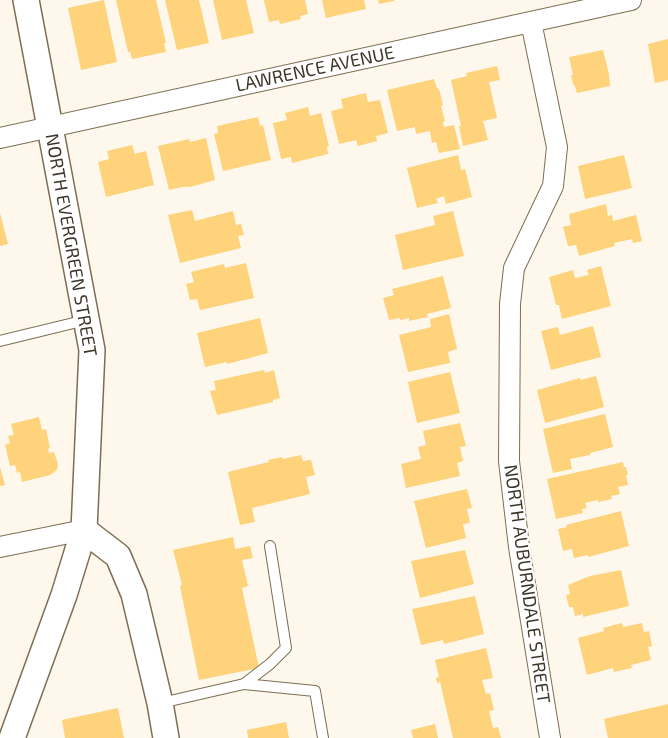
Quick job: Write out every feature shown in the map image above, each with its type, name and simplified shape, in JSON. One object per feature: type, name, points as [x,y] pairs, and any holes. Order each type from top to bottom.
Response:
[{"type":"street","name":"NORTH EVERGREEN STREET","points":[[12,730],[64,595],[84,530],[92,350],[26,0]]},
{"type":"street","name":"LAWRENCE AVENUE","points":[[0,138],[631,0]]},
{"type":"street","name":"NORTH AUBURNDALE STREET","points":[[532,22],[557,147],[553,186],[514,268],[510,304],[509,461],[519,547],[550,738]]},
{"type":"street","points":[[0,547],[84,530],[118,556],[134,594],[160,703],[166,738]]},
{"type":"lane","points":[[0,342],[86,320]]},
{"type":"lane","points":[[244,684],[270,664],[286,648],[270,546]]},
{"type":"lane","points":[[160,703],[244,684],[315,691],[323,738]]},
{"type":"building","points":[[104,0],[117,62],[81,70],[68,8]]},
{"type":"building","points":[[116,0],[156,0],[166,43],[164,43],[166,52],[132,59],[130,52],[128,52]]},
{"type":"building","points":[[165,0],[199,0],[209,43],[177,50]]},
{"type":"building","points":[[213,0],[246,0],[254,33],[222,40]]},
{"type":"building","points":[[264,0],[305,0],[308,14],[300,16],[301,19],[280,24],[279,20],[269,22]]},
{"type":"building","points":[[322,0],[364,0],[366,9],[326,18]]},
{"type":"building","points":[[378,0],[394,0],[394,1],[379,4]]},
{"type":"building","points":[[668,39],[668,80],[655,83],[648,44]]},
{"type":"building","points":[[603,50],[610,86],[577,93],[573,85],[569,57]]},
{"type":"building","points":[[497,66],[500,80],[489,82],[497,118],[483,121],[488,140],[463,146],[459,126],[461,126],[451,80],[467,76],[466,73]]},
{"type":"building","points":[[434,79],[443,105],[441,106],[445,121],[443,122],[444,127],[454,125],[460,149],[439,153],[436,142],[432,143],[430,131],[416,134],[415,127],[397,131],[387,90]]},
{"type":"building","points":[[366,93],[368,102],[380,100],[388,133],[376,136],[377,141],[358,146],[356,140],[339,144],[331,111],[343,108],[341,99]]},
{"type":"building","points":[[308,107],[310,116],[321,113],[329,146],[327,147],[328,154],[292,163],[291,157],[281,159],[273,123],[287,120],[285,113]]},
{"type":"building","points":[[258,117],[260,126],[263,125],[271,160],[223,171],[214,134],[218,133],[217,126]]},
{"type":"building","points":[[206,138],[215,180],[190,187],[169,190],[158,146],[189,139],[190,142]]},
{"type":"building","points":[[132,145],[135,154],[146,151],[154,185],[106,197],[98,162],[109,159],[107,151]]},
{"type":"building","points":[[458,155],[461,170],[465,169],[472,197],[446,204],[444,196],[436,199],[438,203],[417,208],[407,168]]},
{"type":"building","points":[[624,155],[632,188],[585,199],[578,166]]},
{"type":"building","points":[[606,204],[608,216],[612,215],[613,221],[636,215],[642,241],[633,243],[632,239],[614,243],[615,246],[579,256],[576,245],[568,246],[563,227],[571,225],[569,214]]},
{"type":"building","points":[[192,210],[195,221],[233,211],[236,225],[241,224],[244,235],[238,236],[241,248],[180,263],[168,215]]},
{"type":"building","points":[[453,211],[464,256],[403,270],[395,235],[435,225],[433,216]]},
{"type":"building","points":[[0,213],[8,244],[0,246]]},
{"type":"building","points":[[246,263],[254,298],[200,310],[197,299],[190,300],[186,284],[194,282],[191,272],[224,264],[225,268]]},
{"type":"building","points":[[601,266],[611,306],[562,319],[559,305],[556,305],[549,277],[573,270],[575,278],[589,275],[587,270]]},
{"type":"building","points":[[443,276],[451,308],[427,314],[428,317],[409,321],[409,318],[389,320],[383,298],[394,295],[392,289]]},
{"type":"building","points":[[449,314],[457,349],[448,352],[450,363],[408,372],[399,335],[431,327],[430,319]]},
{"type":"building","points":[[260,318],[268,353],[227,364],[227,362],[205,367],[197,333]]},
{"type":"building","points":[[593,326],[601,357],[551,370],[541,331],[558,327],[560,335]]},
{"type":"building","points":[[264,370],[265,373],[274,370],[280,398],[273,400],[273,402],[217,415],[210,391],[216,390],[214,381]]},
{"type":"building","points":[[450,372],[460,413],[417,423],[408,382]]},
{"type":"building","points":[[596,376],[604,407],[545,423],[537,390],[580,378],[581,380]]},
{"type":"building","points":[[605,414],[613,447],[590,453],[590,455],[570,459],[572,469],[553,473],[543,429]]},
{"type":"building","points":[[39,417],[42,430],[46,429],[50,448],[48,449],[49,453],[54,452],[58,464],[57,470],[50,475],[22,482],[20,472],[17,473],[15,465],[10,466],[5,445],[10,443],[8,436],[14,435],[11,424]]},
{"type":"building","points":[[460,423],[466,446],[460,447],[463,461],[457,463],[460,476],[406,488],[401,464],[421,459],[418,447],[426,445],[423,431]]},
{"type":"building","points":[[301,455],[303,461],[311,460],[315,475],[306,477],[310,494],[252,508],[255,522],[240,525],[228,472],[269,462],[268,460]]},
{"type":"building","points":[[623,462],[628,475],[626,475],[628,485],[618,487],[620,494],[611,496],[612,499],[585,503],[587,508],[582,509],[583,513],[556,519],[547,479]]},
{"type":"building","points":[[0,467],[5,485],[0,486]]},
{"type":"building","points":[[467,489],[472,508],[467,509],[470,523],[463,524],[466,538],[426,548],[414,501]]},
{"type":"building","points":[[621,511],[629,546],[588,557],[588,555],[574,558],[572,549],[563,551],[558,529],[567,527],[566,525]]},
{"type":"building","points":[[233,537],[235,549],[250,546],[253,558],[242,560],[248,586],[242,588],[259,668],[199,680],[180,586],[182,585],[173,550]]},
{"type":"building","points":[[465,550],[474,584],[420,598],[411,561]]},
{"type":"building","points":[[621,570],[629,606],[583,617],[583,614],[575,616],[573,607],[569,607],[566,595],[570,594],[568,585],[590,576]]},
{"type":"building","points":[[475,596],[484,634],[444,644],[443,640],[421,645],[412,609]]},
{"type":"building","points":[[622,623],[623,627],[642,623],[644,632],[649,631],[652,646],[648,647],[651,660],[631,665],[632,668],[614,672],[613,668],[587,675],[578,638],[604,631],[603,628]]},
{"type":"building","points":[[486,648],[493,678],[482,680],[486,694],[490,693],[494,710],[489,711],[493,728],[498,727],[501,738],[453,738],[440,682],[437,683],[436,678],[439,677],[435,660]]},
{"type":"building","points":[[668,704],[668,738],[608,738],[604,719]]},
{"type":"building","points":[[118,708],[124,738],[65,738],[62,720]]},
{"type":"building","points":[[286,722],[289,738],[248,738],[247,730]]},
{"type":"building","points":[[435,724],[438,738],[413,738],[411,730]]}]
